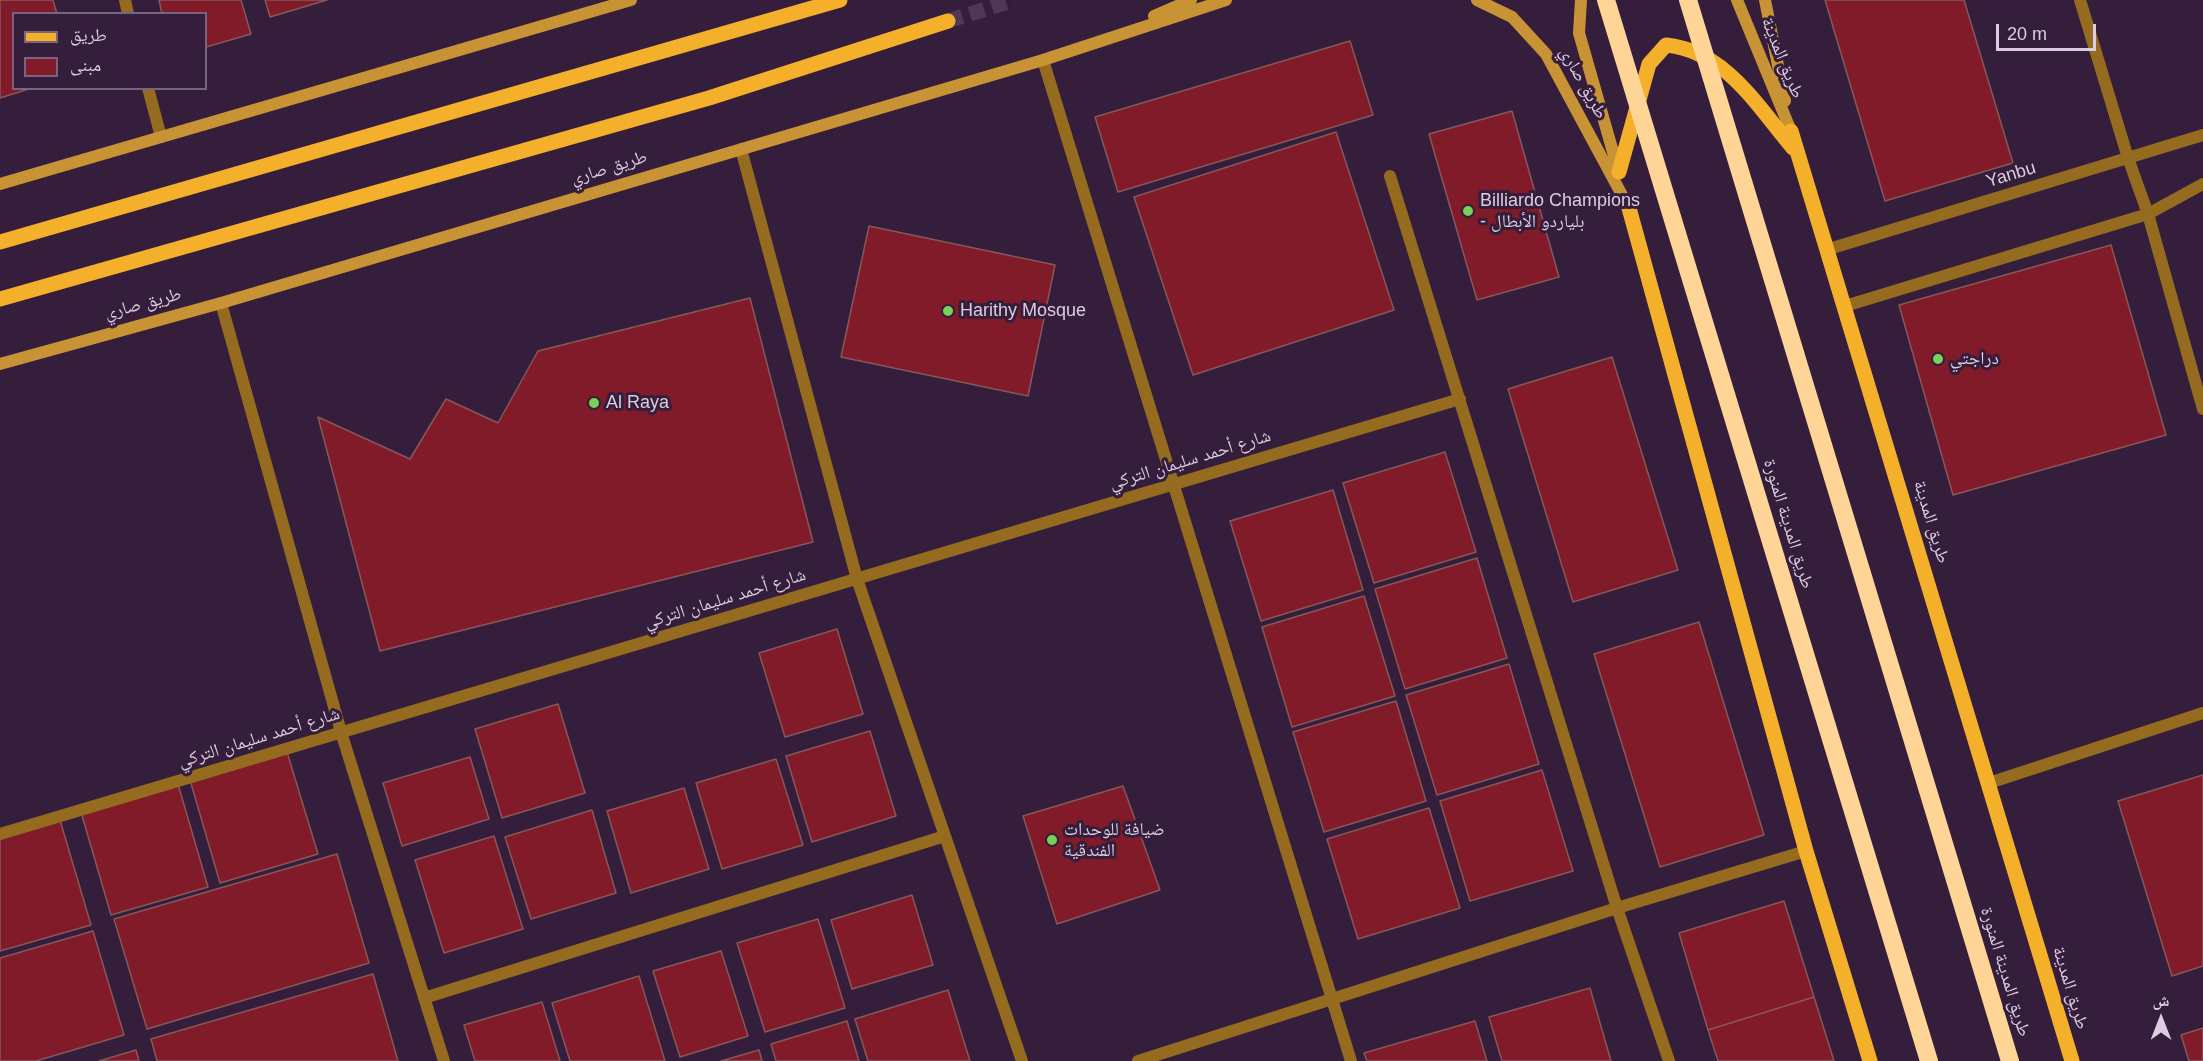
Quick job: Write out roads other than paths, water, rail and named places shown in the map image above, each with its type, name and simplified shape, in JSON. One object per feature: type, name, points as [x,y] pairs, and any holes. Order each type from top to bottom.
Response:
[{"type":"highway","name":"طريق المدينة المنورة","points":[[1606,0],[1929,1061]]},
{"type":"highway","name":"طريق المدينة المنورة","points":[[1688,0],[2010,1061]]},
{"type":"main road","points":[[0,184],[631,0]]},
{"type":"main road","points":[[0,242],[840,0]]},
{"type":"main road","points":[[1090,44],[1191,0]]},
{"type":"main road","name":"طريق صاري","points":[[0,364],[221,303],[1043,60],[1226,0]]},
{"type":"main road","name":"طريق صاري","points":[[1477,0],[1512,17],[1546,54],[1629,208]]},
{"type":"main road","points":[[1581,0],[1579,33],[1806,851],[1870,1061]]},
{"type":"main road","name":"طريق المدينة","points":[[1737,0],[1791,131],[1829,249],[2072,1061]]},
{"type":"main road","points":[[1765,0],[1791,131]]},
{"type":"main road","points":[[0,299],[708,98],[948,21]]},
{"type":"main road","points":[[1619,172],[1649,64],[1666,45],[1688,47],[1728,70],[1799,155]]},
{"type":"street","points":[[2080,0],[2128,158],[2148,214],[2203,409]]},
{"type":"street","points":[[1043,60],[1351,1061]]},
{"type":"street","points":[[149,90],[161,137]]},
{"type":"street","name":"Yanbu","points":[[1829,249],[2203,135]]},
{"type":"street","points":[[741,149],[857,579],[1022,1061]]},
{"type":"street","points":[[1390,176],[1617,908],[1669,1061]]},
{"type":"street","points":[[1845,306],[2148,214],[2203,184]]},
{"type":"street","points":[[221,303],[341,732],[444,1061]]},
{"type":"street","name":"شارع أحمد سليمان التركي","points":[[0,834],[1460,399]]},
{"type":"street","points":[[1989,783],[2203,713]]},
{"type":"street","points":[[424,998],[945,836]]},
{"type":"street","points":[[1138,1061],[1617,908],[1806,851]]},
{"type":"tunnel","points":[[948,21],[1014,0]]},
{"type":"place","name":"Billiardo Champions - بلياردو الأبطال","points":[[1468,211]]},
{"type":"place","name":"Harithy Mosque","points":[[948,311]]},
{"type":"place","name":"دراجتي","points":[[1938,359]]},
{"type":"place","name":"Al Raya","points":[[594,403]]},
{"type":"place","name":"ضيافة للوحدات الفندقية","points":[[1052,840]]}]
